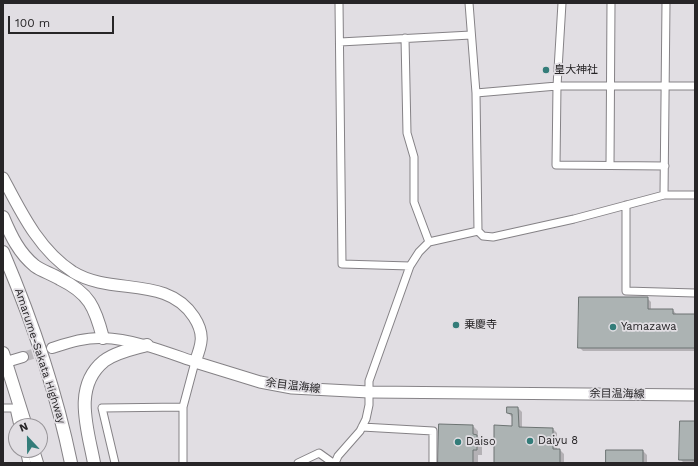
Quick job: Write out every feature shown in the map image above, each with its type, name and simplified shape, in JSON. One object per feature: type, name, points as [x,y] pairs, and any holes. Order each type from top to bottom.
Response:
[{"type":"highway","points":[[3,217],[13,241],[23,255],[36,266],[79,290],[91,303],[97,315],[103,338]]},
{"type":"highway","name":"Amarume-Sakata Highway","points":[[3,252],[25,305],[47,372],[71,463]]},
{"type":"highway","name":"Amarume-Sakata Highway","points":[[3,270],[40,374],[57,433],[63,463]]},
{"type":"highway","points":[[94,463],[85,417],[84,396],[88,382],[104,361],[120,353],[148,346]]},
{"type":"highway","points":[[4,359],[23,418]]},
{"type":"main road","points":[[3,178],[36,234],[60,263],[93,281],[117,287],[148,289],[171,295],[188,308],[200,326],[202,345],[195,362]]},
{"type":"main road","name":"余目温海線","points":[[195,362],[260,382],[292,388],[369,392],[695,395]]},
{"type":"street","points":[[339,3],[342,264],[410,266]]},
{"type":"street","points":[[469,3],[476,93],[478,231],[483,236],[493,237],[574,220],[664,195],[695,194]]},
{"type":"street","points":[[562,3],[556,86],[556,165],[664,166]]},
{"type":"street","points":[[610,166],[611,3]]},
{"type":"street","points":[[664,195],[666,3]]},
{"type":"street","points":[[340,42],[471,35]]},
{"type":"street","points":[[405,38],[407,133],[414,158],[414,202],[428,242]]},
{"type":"street","points":[[476,93],[556,86],[695,86]]},
{"type":"street","points":[[626,205],[626,291],[695,292]]},
{"type":"street","points":[[298,463],[319,453],[334,463],[362,427],[369,405],[369,381],[410,266],[419,252],[428,242],[478,231]]},
{"type":"street","points":[[52,348],[72,342],[103,338],[148,346],[195,362],[182,407],[183,463]]},
{"type":"street","points":[[4,359],[23,357]]},
{"type":"street","points":[[115,463],[102,408],[182,407]]},
{"type":"street","points":[[3,408],[14,408],[16,418]]},
{"type":"street","points":[[362,427],[433,431],[433,463]]},
{"type":"building","name":"Yamazawa","points":[[579,297],[648,297],[648,309],[673,309],[673,314],[695,314],[695,348],[578,348]]},
{"type":"building","name":"Daiyu 8","points":[[507,407],[518,407],[519,427],[553,428],[553,449],[560,449],[560,463],[494,463],[494,425],[512,426],[512,414],[507,413]]},
{"type":"building","points":[[680,421],[695,421],[695,460],[679,460]]},
{"type":"building","name":"Daiso","points":[[439,424],[473,425],[473,434],[477,435],[477,450],[473,450],[473,463],[438,463]]},
{"type":"building","points":[[606,450],[643,450],[643,463],[606,463]]},
{"type":"tunnel","points":[[23,357],[48,349]]},
{"type":"place","name":"皇大神社","points":[[546,70]]},
{"type":"place","name":"乗慶寺","points":[[456,325]]},
{"type":"place","name":"Yamazawa","points":[[613,327]]},
{"type":"place","name":"Daiyu 8","points":[[530,441]]},
{"type":"place","name":"Daiso","points":[[458,442]]}]
